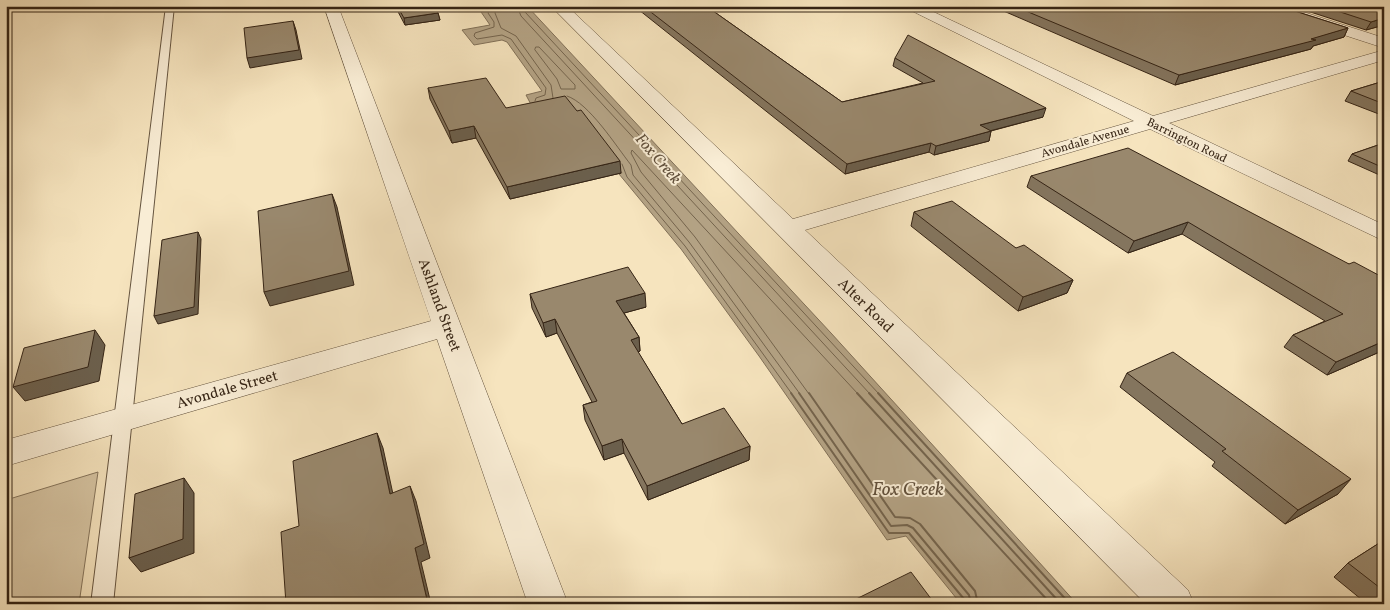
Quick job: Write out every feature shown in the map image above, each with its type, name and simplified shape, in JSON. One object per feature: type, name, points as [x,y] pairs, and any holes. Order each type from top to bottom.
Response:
[{"type":"street","name":"Ashland Street","points":[[331,6],[548,604]]},
{"type":"street","name":"Alter Road","points":[[558,6],[1174,604]]},
{"type":"street","name":"Barrington Road","points":[[909,6],[1384,234]]},
{"type":"street","points":[[1269,6],[1384,43]]},
{"type":"street","name":"Avondale Avenue","points":[[786,228],[1384,55]]},
{"type":"street","name":"Avondale Street","points":[[6,453],[447,326]]},
{"type":"lane","points":[[102,604],[170,6]]},
{"type":"shaded area","points":[[98,472],[79,604],[6,604],[6,500]]},
{"type":"water","name":"Fox Creek","points":[[490,6],[527,6],[831,333],[1077,604],[961,604],[906,536],[887,540],[759,356],[681,249],[619,174],[622,173],[603,147],[536,114],[526,95],[542,91],[507,42],[502,40],[474,45],[462,30],[490,25],[479,9]]},
{"type":"building","points":[[397,6],[434,6],[438,13],[404,18]]},
{"type":"building","points":[[643,6],[706,6],[842,102],[935,81],[895,58],[908,35],[1046,108],[980,125],[991,131],[936,146],[931,143],[847,164]]},
{"type":"building","points":[[1014,6],[1279,6],[1348,28],[1311,39],[1316,40],[1179,75]]},
{"type":"building","points":[[1322,6],[1384,6],[1384,18],[1371,22]]},
{"type":"building","points":[[293,21],[299,50],[247,58],[244,28]]},
{"type":"building","points":[[486,78],[506,108],[565,96],[577,111],[581,110],[620,161],[507,187],[474,126],[449,131],[428,88]]},
{"type":"building","points":[[1384,81],[1384,104],[1351,91]]},
{"type":"building","points":[[1384,143],[1384,168],[1352,154]]},
{"type":"building","points":[[1128,148],[1349,264],[1354,262],[1384,278],[1384,341],[1336,362],[1293,335],[1343,314],[1188,222],[1134,241],[1031,176]]},
{"type":"building","points":[[332,194],[349,271],[264,292],[258,211]]},
{"type":"building","points":[[952,201],[1016,248],[1024,245],[1073,280],[1023,297],[914,212]]},
{"type":"building","points":[[198,232],[194,307],[154,316],[162,240]]},
{"type":"building","points":[[628,267],[645,293],[616,301],[639,337],[631,340],[682,424],[724,408],[750,446],[647,486],[622,439],[602,446],[583,405],[597,401],[555,319],[543,323],[530,294]]},
{"type":"building","points":[[95,330],[88,367],[13,387],[24,348]]},
{"type":"building","points":[[1173,352],[1351,479],[1298,510],[1222,451],[1226,449],[1127,373]]},
{"type":"building","points":[[377,433],[390,494],[410,486],[424,544],[415,548],[428,604],[286,604],[281,532],[299,526],[293,461]]},
{"type":"building","points":[[184,478],[183,539],[129,558],[135,494]]},
{"type":"building","points":[[1384,540],[1384,591],[1348,563]]},
{"type":"building","points":[[911,572],[935,604],[846,604]]}]
